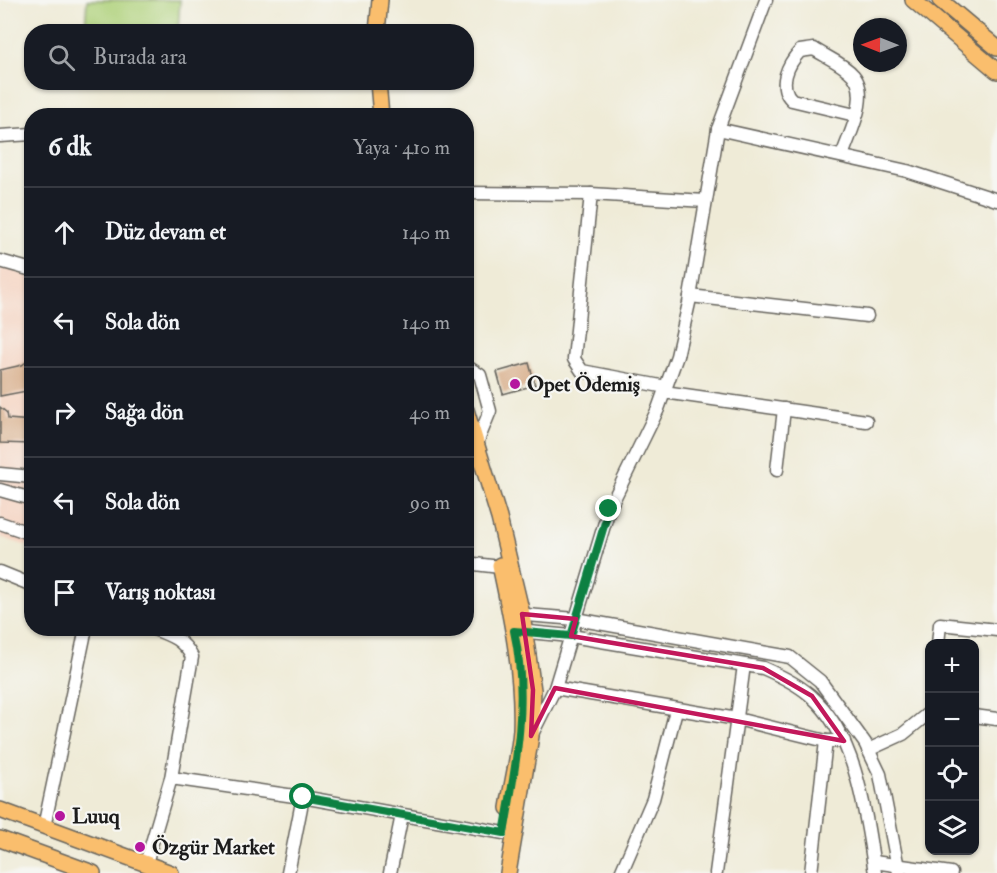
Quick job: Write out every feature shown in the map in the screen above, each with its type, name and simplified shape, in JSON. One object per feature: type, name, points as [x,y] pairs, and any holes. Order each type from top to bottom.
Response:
[{"type":"main road","points":[[378,24],[380,0]]},
{"type":"main road","points":[[913,0],[997,71]]},
{"type":"main road","points":[[940,0],[997,48]]},
{"type":"main road","points":[[379,90],[380,108]]},
{"type":"main road","points":[[474,450],[499,518],[516,614],[533,690],[531,736],[508,873]]},
{"type":"main road","points":[[492,503],[491,523],[500,567],[516,614]]},
{"type":"main road","points":[[498,873],[520,732],[520,631]]},
{"type":"main road","points":[[0,810],[171,873]]},
{"type":"main road","points":[[0,839],[93,873]]},
{"type":"street","points":[[531,736],[555,688],[609,509],[665,389],[677,356],[690,296],[718,129],[735,76],[766,0]]},
{"type":"street","points":[[842,156],[855,116],[860,93],[851,73],[814,49],[800,51],[785,77],[784,87],[787,95],[792,100],[855,116]]},
{"type":"street","points":[[718,129],[907,171],[997,200]]},
{"type":"street","points":[[0,136],[24,134]]},
{"type":"street","points":[[474,193],[591,194],[705,201]]},
{"type":"street","points":[[591,194],[574,359],[582,371],[665,389],[866,421]]},
{"type":"street","points":[[0,261],[24,268]]},
{"type":"street","points":[[690,296],[867,316]]},
{"type":"street","points":[[474,371],[480,375],[490,411],[474,440]]},
{"type":"street","points":[[777,470],[784,409]]},
{"type":"street","points":[[0,474],[24,476]]},
{"type":"street","points":[[0,490],[24,497]]},
{"type":"street","points":[[0,523],[24,531]]},
{"type":"street","points":[[474,564],[500,567]]},
{"type":"street","points":[[0,572],[24,582]]},
{"type":"street","points":[[516,614],[576,619],[790,657],[820,681],[840,705],[868,750],[880,774],[898,869]]},
{"type":"street","points":[[938,639],[940,624],[997,630]]},
{"type":"street","points":[[520,631],[571,636],[763,668],[786,679],[812,696],[844,741],[862,793],[874,868],[951,873]]},
{"type":"street","points":[[44,827],[84,636]]},
{"type":"street","points":[[146,863],[171,778],[192,657],[186,645],[173,636]]},
{"type":"street","points":[[716,873],[744,665]]},
{"type":"street","points":[[555,688],[737,719],[826,741],[844,741]]},
{"type":"street","points":[[621,873],[653,800],[676,710]]},
{"type":"street","points":[[868,750],[903,734],[925,716]]},
{"type":"street","points":[[979,717],[997,719]]},
{"type":"street","points":[[811,873],[826,741]]},
{"type":"street","points":[[171,778],[303,797],[504,833]]},
{"type":"street","points":[[288,873],[303,797]]},
{"type":"street","points":[[390,873],[402,815]]},
{"type":"highlighted area","points":[[522,614],[576,619],[571,636],[763,668],[812,696],[844,741],[555,688],[531,736],[533,690]]},
{"type":"shaded area","points":[[0,264],[24,274],[24,545],[0,537]]},
{"type":"green space","points":[[87,0],[180,0],[178,24],[85,24]]},
{"type":"building","points":[[529,363],[535,385],[503,394],[497,372]]},
{"type":"building","points":[[24,364],[24,392],[0,396],[0,370]]},
{"type":"building","points":[[0,407],[7,413],[8,419],[24,420],[24,444],[0,443]]},
{"type":"place","name":"Opet Ödemiş","points":[[515,384]]},
{"type":"place","name":"Luuq","points":[[60,816]]},
{"type":"place","name":"Özgür Market","points":[[140,847]]},
{"type":"route","points":[[303,797],[504,833],[520,732],[521,684],[514,631],[571,636],[609,509]]}]
